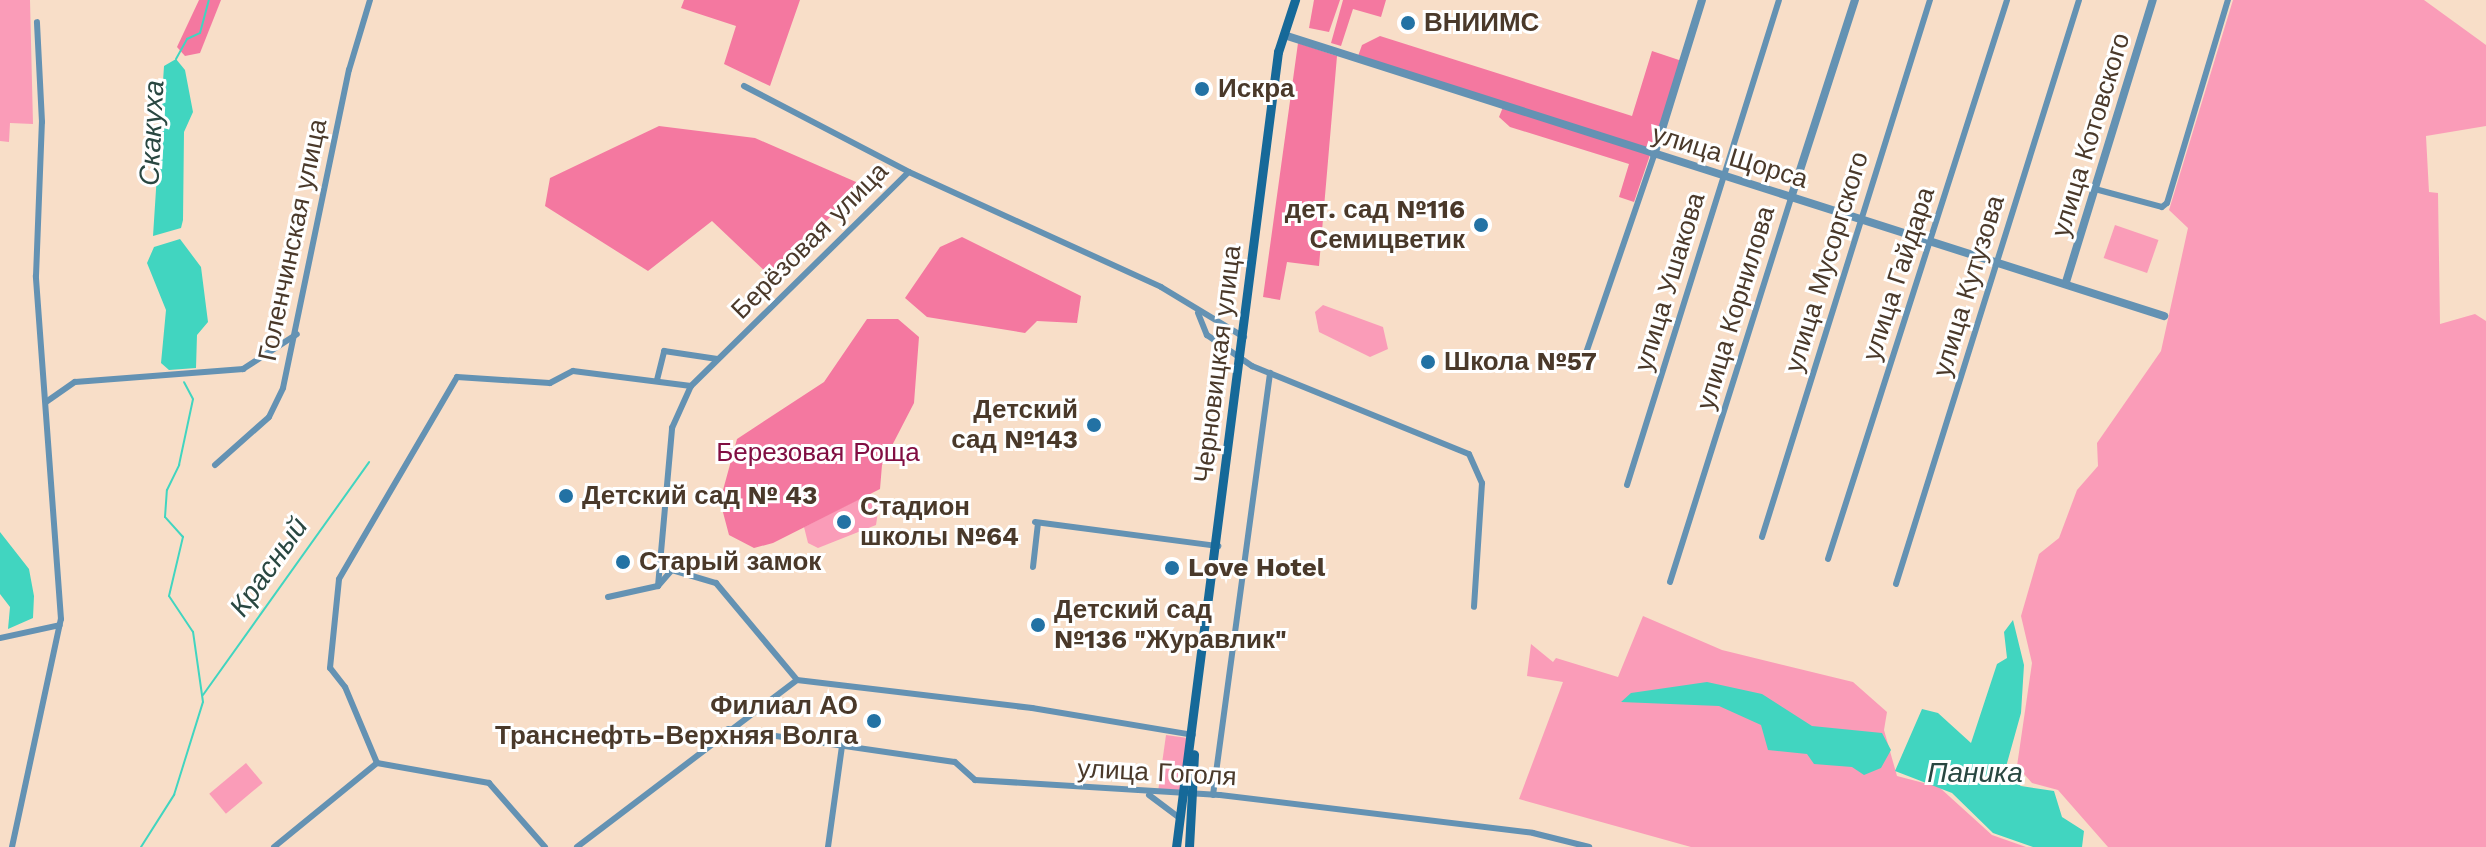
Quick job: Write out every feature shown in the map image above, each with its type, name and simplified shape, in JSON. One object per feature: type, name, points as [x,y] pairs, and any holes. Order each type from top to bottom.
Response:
[{"type":"main road","name":"Черновицкая улица","points":[[1176,847],[1194,735],[1284,35],[1295,0]]},
{"type":"main road","name":"Черновицкая улица","points":[[1189,847],[1194,793],[1194,735]]},
{"type":"street","name":"Голенчинская улица","points":[[215,465],[274,409],[298,333],[349,70],[370,0]]},
{"type":"street","points":[[1586,353],[1654,155],[1702,0]]},
{"type":"street","name":"улица Ушакова","points":[[1627,485],[1779,0]]},
{"type":"street","name":"улица Корнилова","points":[[1670,582],[1855,0]]},
{"type":"street","name":"улица Мусоргского","points":[[1762,537],[1930,0]]},
{"type":"street","name":"улица Гайдара","points":[[1828,559],[2007,0]]},
{"type":"street","name":"улица Кутузова","points":[[1896,584],[2079,0]]},
{"type":"street","name":"улица Котовского","points":[[2066,282],[2153,0]]},
{"type":"street","points":[[2095,189],[2162,207],[2167,203],[2228,0]]},
{"type":"street","points":[[12,847],[60,625],[36,276],[42,122],[37,22]]},
{"type":"street","name":"улица Щорса","points":[[1284,35],[1654,155],[2066,282],[2164,316]]},
{"type":"street","points":[[744,86],[909,172]]},
{"type":"street","name":"Берёзовая улица","points":[[658,586],[672,428],[691,386],[909,172],[1161,287],[1198,313],[1244,337]]},
{"type":"street","name":"Берёзовая улица","points":[[1198,313],[1207,335],[1241,359],[1469,454],[1482,483],[1474,607]]},
{"type":"street","points":[[46,402],[75,382],[243,369],[298,333]]},
{"type":"street","points":[[657,380],[664,351],[717,359]]},
{"type":"street","points":[[377,763],[330,668],[339,579],[457,377],[550,383],[573,371],[691,386]]},
{"type":"street","points":[[1213,795],[1270,373]]},
{"type":"street","points":[[1033,567],[1037,522],[1218,546]]},
{"type":"street","points":[[577,847],[728,729],[797,680],[716,583],[672,570],[658,586],[608,597]]},
{"type":"street","points":[[0,638],[60,625]]},
{"type":"street","name":"улица Гоголя","points":[[797,680],[1032,708],[1194,735]]},
{"type":"street","name":"улица Гоголя","points":[[728,729],[955,762],[975,780],[1149,795],[1183,792],[1213,795],[1568,839],[1589,847]]},
{"type":"street","points":[[828,847],[842,746]]},
{"type":"street","points":[[274,847],[377,763],[489,783],[545,847]]},
{"type":"street","points":[[1149,795],[1180,818]]},
{"type":"street","points":[[1566,847],[1568,839]]},
{"type":"shaded area","points":[[0,0],[30,0],[33,124],[10,123],[9,142],[0,141]]},
{"type":"shaded area","points":[[2233,0],[2424,0],[2486,45],[2486,126],[2426,136],[2429,192],[2438,193],[2440,324],[2475,314],[2486,321],[2486,847],[2108,847],[2058,790],[2032,783],[2017,766],[2032,663],[2021,616],[2039,554],[2059,538],[2077,490],[2098,466],[2097,443],[2161,351],[2188,228],[2169,210]]},
{"type":"shaded area","points":[[2115,225],[2158,240],[2147,273],[2104,258]]},
{"type":"shaded area","points":[[1323,305],[1383,327],[1388,349],[1370,357],[1319,332],[1315,312]]},
{"type":"shaded area","name":"Стадион школы №64","points":[[863,497],[879,505],[876,525],[818,548],[808,543],[804,527]]},
{"type":"shaded area","points":[[1643,616],[1722,650],[1853,682],[1887,712],[1884,730],[1897,776],[1939,787],[1992,835],[2026,847],[1691,847],[1519,799],[1563,682],[1527,676],[1531,644],[1553,662],[1556,658],[1618,677]]},
{"type":"shaded area","points":[[1166,735],[1188,738],[1180,793],[1158,789]]},
{"type":"shaded area","points":[[246,763],[263,783],[226,814],[209,794]]},
{"type":"green space","points":[[199,0],[221,0],[200,53],[185,56],[177,47]]},
{"type":"green space","points":[[684,0],[800,0],[770,86],[724,64],[736,26],[681,8]]},
{"type":"green space","points":[[1314,0],[1340,0],[1329,32],[1309,28]]},
{"type":"green space","points":[[1343,0],[1386,0],[1381,17],[1353,9],[1341,46],[1331,43]]},
{"type":"green space","points":[[1380,36],[1632,116],[1652,51],[1682,61],[1634,202],[1619,197],[1629,164],[1510,127],[1499,117],[1503,107],[1357,59],[1362,45]]},
{"type":"green space","points":[[1298,43],[1337,56],[1319,266],[1287,262],[1280,300],[1263,297]]},
{"type":"green space","points":[[659,126],[755,138],[863,185],[770,276],[712,221],[648,271],[545,206],[550,178]]},
{"type":"green space","points":[[962,237],[1081,296],[1077,323],[1037,321],[1025,333],[927,317],[905,298],[940,247]]},
{"type":"green space","name":"Березовая Роща","points":[[867,319],[898,319],[919,337],[914,403],[882,465],[880,489],[773,543],[754,548],[729,535],[720,501],[737,439],[824,382]]},
{"type":"water","points":[[176,59],[185,70],[193,112],[184,132],[183,220],[181,228],[153,236],[164,66]]},
{"type":"water","points":[[180,239],[201,267],[208,322],[197,335],[196,368],[169,370],[161,363],[166,310],[147,263],[154,247]]},
{"type":"water","points":[[0,532],[29,569],[34,596],[33,618],[8,629],[10,607],[0,594]]},
{"type":"water","name":"Паника","points":[[2013,620],[2024,665],[2021,713],[2004,774],[2021,786],[2054,791],[2062,817],[2084,831],[2082,847],[2033,847],[1993,833],[1952,793],[1895,771],[1922,709],[1938,713],[1971,743],[1997,664],[2007,658],[2004,632]]},
{"type":"water","points":[[1707,682],[1762,694],[1812,726],[1882,733],[1891,750],[1881,768],[1864,775],[1852,767],[1814,764],[1807,754],[1768,750],[1761,725],[1719,706],[1621,702],[1631,693]]},
{"type":"waterway","name":"Скакуха","points":[[176,59],[187,39],[200,33],[209,0]]},
{"type":"waterway","name":"Скакуха","points":[[141,847],[174,795],[203,702],[193,632],[169,596],[183,537],[165,517],[167,490],[179,465],[193,399],[184,382]]},
{"type":"waterway","name":"Красный","points":[[203,695],[369,462]]},
{"type":"place","name":"ВНИИМС","points":[[1408,23]]},
{"type":"place","name":"Искра","points":[[1202,89]]},
{"type":"place","name":"дет. сад №116 Семицветик","points":[[1481,225]]},
{"type":"place","name":"Школа №57","points":[[1428,362]]},
{"type":"place","name":"Детский сад №143","points":[[1094,425]]},
{"type":"place","name":"Детский сад № 43","points":[[566,496]]},
{"type":"place","name":"Стадион школы №64","points":[[844,522]]},
{"type":"place","name":"Старый замок","points":[[623,562]]},
{"type":"place","name":"Love Hotel","points":[[1172,568]]},
{"type":"place","name":"Детский сад №136 \"Журавлик\"","points":[[1038,625]]},
{"type":"place","name":"Филиал АО Транснефть-Верхняя Волга","points":[[874,721]]}]
